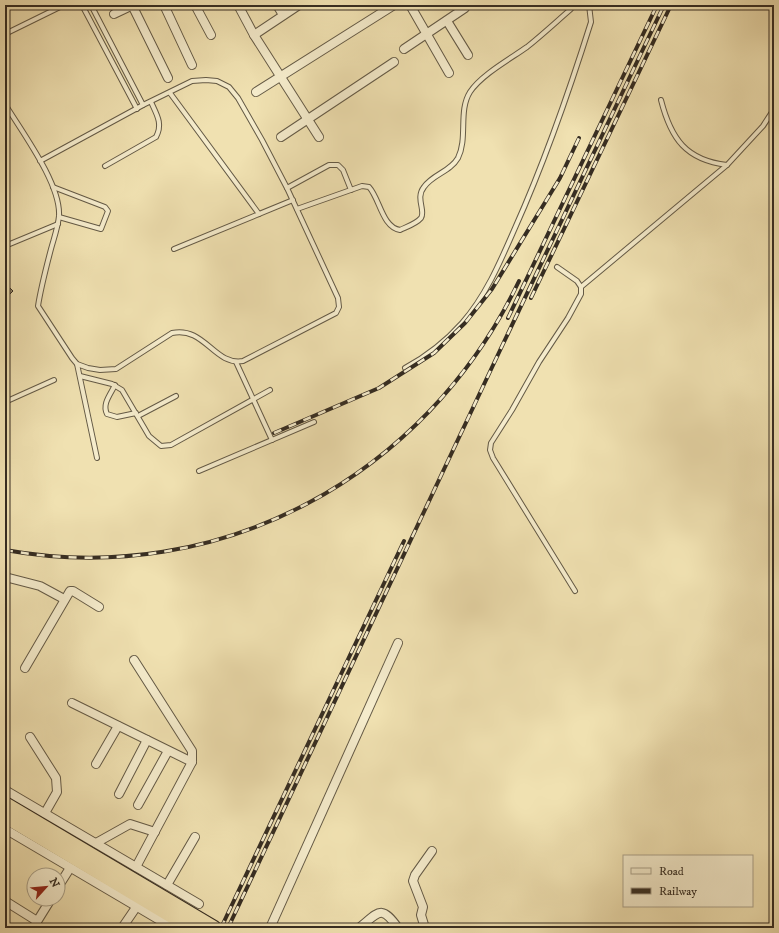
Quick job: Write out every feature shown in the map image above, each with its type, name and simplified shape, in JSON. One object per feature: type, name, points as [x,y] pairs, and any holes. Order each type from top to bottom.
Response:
[{"type":"highway","points":[[5,804],[214,928]]},
{"type":"highway","points":[[5,816],[192,928]]},
{"type":"street","points":[[114,14],[132,5],[168,78]]},
{"type":"street","points":[[164,5],[192,65]]},
{"type":"street","points":[[195,5],[211,35]]},
{"type":"street","points":[[238,5],[254,34],[319,136]]},
{"type":"street","points":[[277,5],[283,15]]},
{"type":"street","points":[[254,34],[299,5]]},
{"type":"street","points":[[256,92],[394,5]]},
{"type":"street","points":[[410,5],[449,73]]},
{"type":"street","points":[[404,49],[427,35],[465,8]]},
{"type":"street","points":[[447,21],[468,55]]},
{"type":"street","points":[[281,137],[394,62]]},
{"type":"street","points":[[5,577],[40,586],[64,599]]},
{"type":"street","points":[[25,668],[68,593],[73,591],[100,607]]},
{"type":"street","points":[[270,928],[398,643]]},
{"type":"street","points":[[134,660],[192,751],[192,762],[136,867]]},
{"type":"street","points":[[72,703],[192,762]]},
{"type":"street","points":[[96,764],[118,726]]},
{"type":"street","points":[[30,737],[56,778],[57,792],[45,813]]},
{"type":"street","points":[[119,794],[148,740]]},
{"type":"street","points":[[138,805],[168,751]]},
{"type":"street","points":[[5,790],[199,904]]},
{"type":"street","points":[[96,843],[130,824],[155,832]]},
{"type":"street","points":[[5,829],[174,928]]},
{"type":"street","points":[[167,885],[196,837]]},
{"type":"street","points":[[425,928],[421,916],[423,907],[413,881],[415,875],[432,852]]},
{"type":"street","points":[[66,874],[70,868]]},
{"type":"street","points":[[5,901],[35,925],[46,907]]},
{"type":"street","points":[[122,928],[136,906]]},
{"type":"street","points":[[359,928],[378,913],[383,912],[389,916],[398,928]]},
{"type":"lane","points":[[5,34],[64,5]]},
{"type":"lane","points":[[82,5],[137,109]]},
{"type":"lane","points":[[91,5],[143,105]]},
{"type":"lane","points":[[297,209],[362,186],[369,187],[374,193],[389,224],[394,229],[400,230],[420,219],[422,215],[419,195],[423,188],[428,182],[452,167],[459,157],[465,108],[469,93],[477,84],[528,46],[571,9],[572,5]]},
{"type":"lane","points":[[405,368],[437,348],[463,322],[484,291],[502,258],[535,184],[554,134],[591,22],[590,5]]},
{"type":"lane","points":[[754,5],[774,7]]},
{"type":"lane","points":[[40,161],[143,105],[192,81],[217,81],[229,87],[246,112],[293,200],[338,298],[339,307],[336,313],[331,317],[243,361],[236,362],[224,357],[192,333],[181,331],[172,333],[116,369],[100,370],[77,364]]},
{"type":"lane","points":[[170,93],[259,214]]},
{"type":"lane","points":[[661,100],[666,122],[686,150],[700,159],[712,163],[727,165]]},
{"type":"lane","points":[[105,166],[156,137],[160,124],[151,102]]},
{"type":"lane","points":[[5,104],[40,161],[53,187],[59,208],[58,224],[38,306],[42,315],[77,364],[97,458]]},
{"type":"lane","points":[[581,287],[727,165],[763,126],[774,109]]},
{"type":"lane","points":[[287,188],[329,165],[338,165],[343,170],[351,190]]},
{"type":"lane","points":[[53,187],[105,207],[108,210],[101,229],[59,217]]},
{"type":"lane","points":[[174,249],[293,200]]},
{"type":"lane","points":[[5,246],[58,224]]},
{"type":"lane","points":[[557,267],[577,281],[581,287],[580,294],[568,318],[539,362],[512,410],[491,442],[490,450],[493,458],[575,591]]},
{"type":"lane","points":[[236,362],[272,440]]},
{"type":"lane","points":[[80,376],[115,386],[122,390],[149,436],[161,446],[171,445],[253,398],[270,390]]},
{"type":"lane","points":[[5,402],[54,380]]},
{"type":"lane","points":[[115,386],[104,409],[107,414],[117,417],[137,415],[176,396]]},
{"type":"lane","points":[[199,471],[314,422]]},
{"type":"building","points":[[5,283],[13,291],[5,299]]},
{"type":"railway","points":[[508,318],[657,5]]},
{"type":"railway","points":[[228,928],[664,5]]},
{"type":"railway","points":[[531,298],[671,5]]},
{"type":"railway","points":[[274,433],[379,388],[434,353],[465,323],[492,289],[560,178],[579,138]]},
{"type":"railway","points":[[5,550],[85,558],[163,552],[238,533],[308,503],[372,462],[430,411],[479,350],[519,281]]},
{"type":"railway","points":[[221,928],[404,541]]}]
